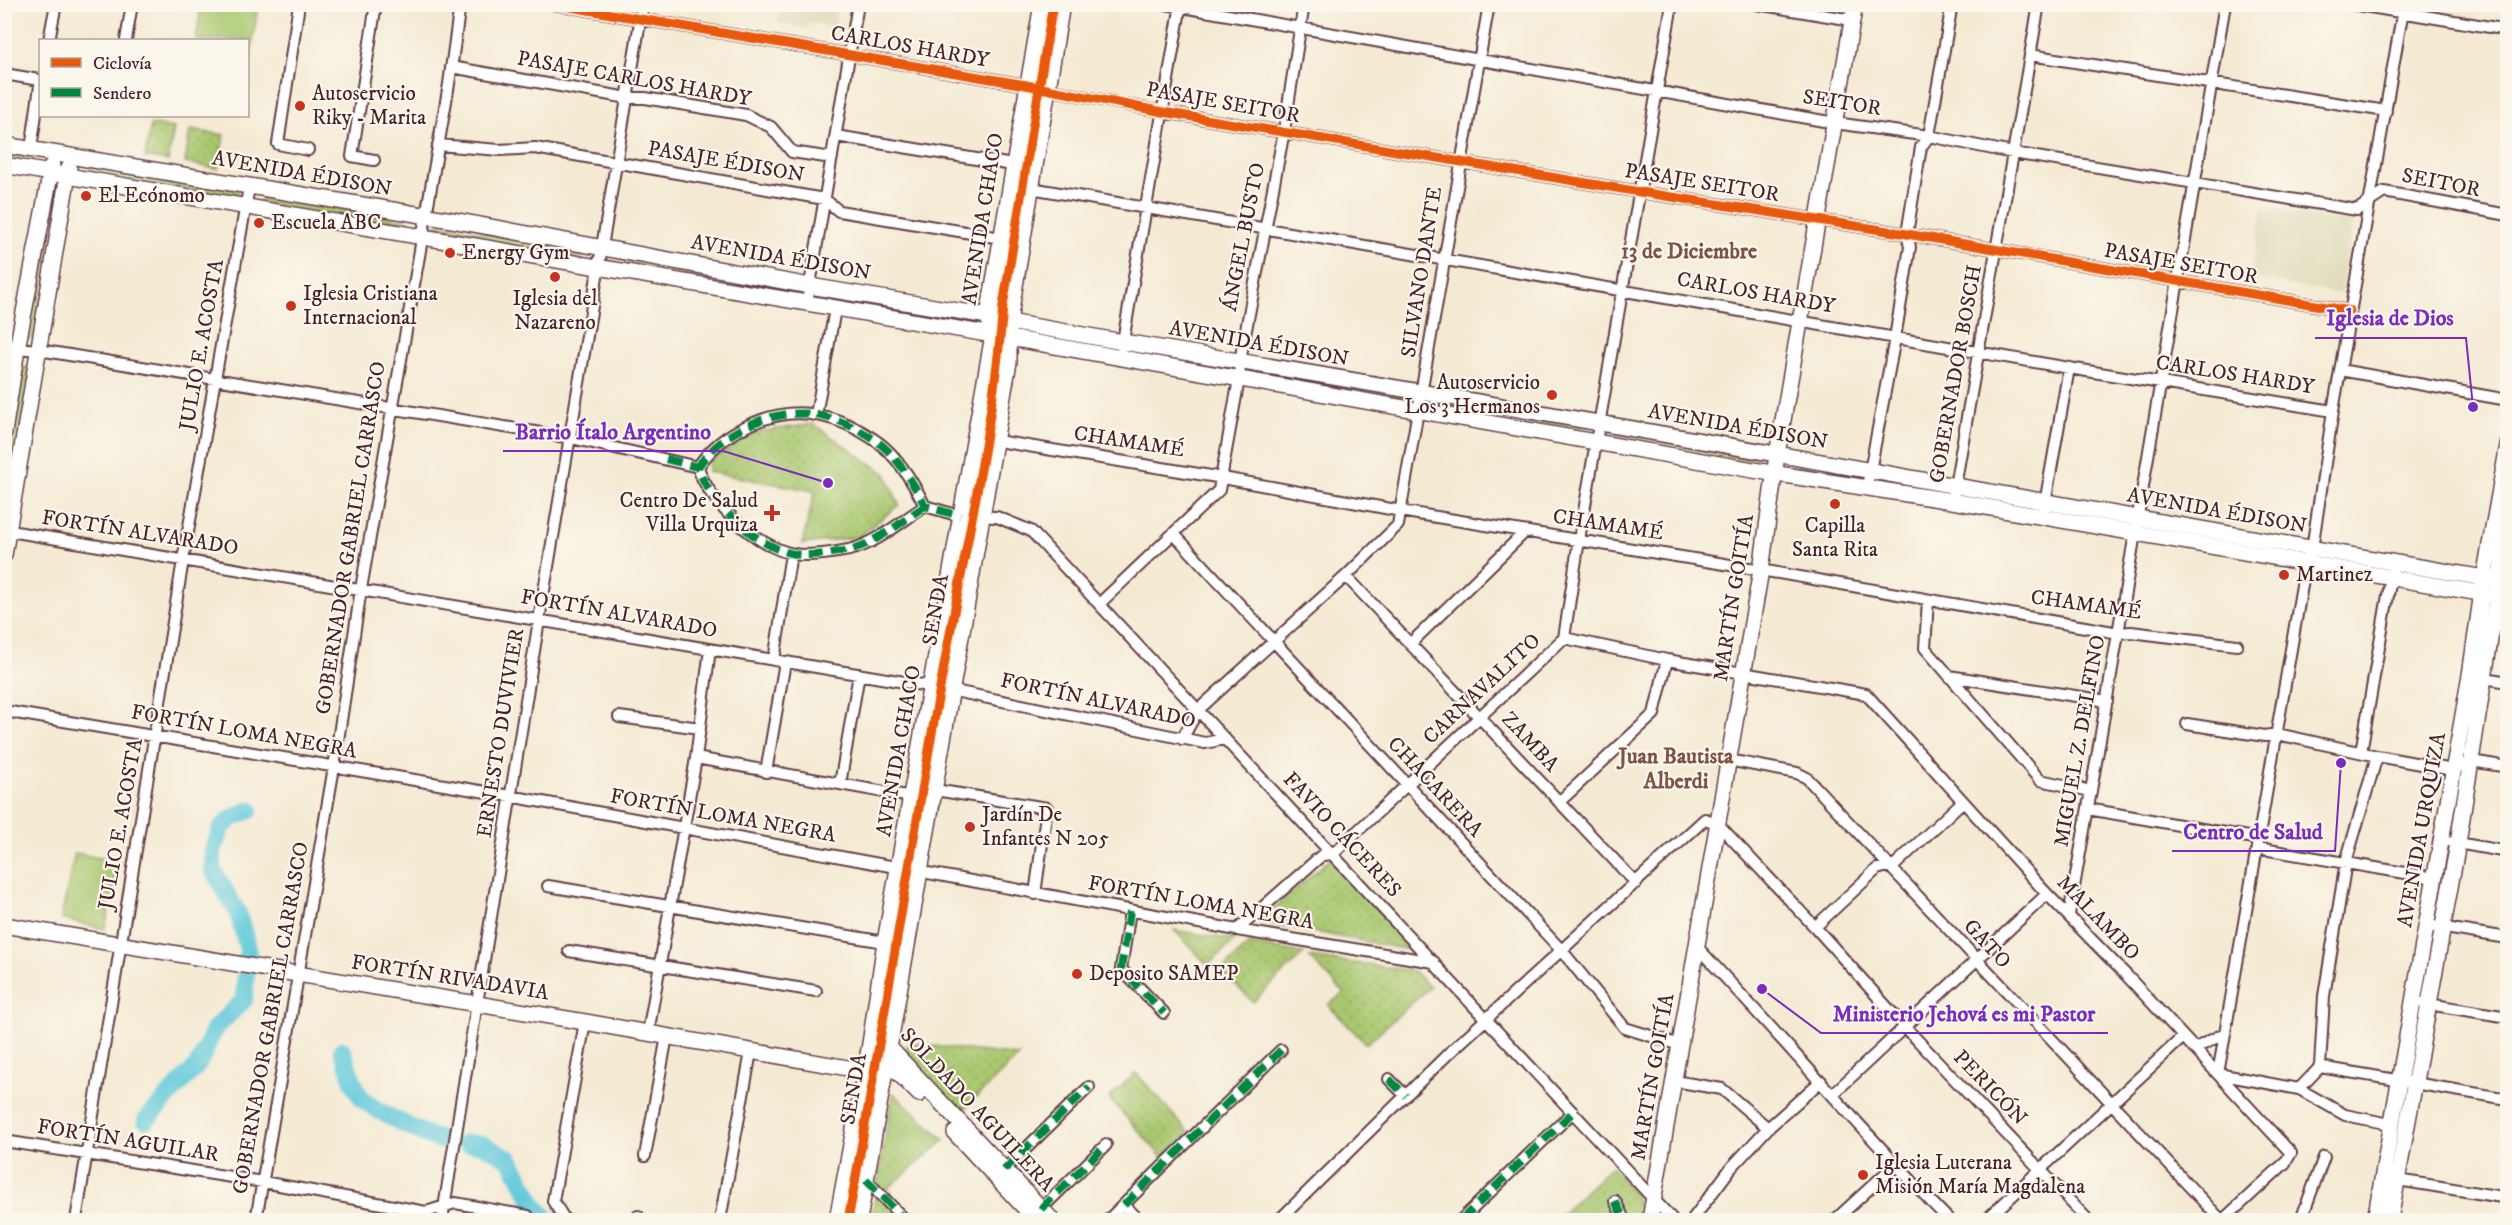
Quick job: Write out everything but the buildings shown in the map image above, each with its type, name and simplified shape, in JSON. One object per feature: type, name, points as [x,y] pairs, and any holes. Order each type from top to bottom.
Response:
[{"type":"main road","name":"AVENIDA CHACO","points":[[837,1221],[993,334],[988,316],[1026,85],[1042,4]]},
{"type":"main road","name":"AVENIDA CHACO","points":[[859,1221],[935,790],[980,517],[1009,362],[1008,322],[1062,4]]},
{"type":"main road","name":"MARTÍN GOITÍA","points":[[1650,1221],[1761,570],[1777,455],[1855,4]]},
{"type":"main road","name":"AVENIDA ÉDISON","points":[[4,145],[604,246],[810,286],[988,316],[1239,379],[2042,518],[2138,527],[2483,585],[2503,597]]},
{"type":"main road","points":[[4,432],[11,348],[51,173],[63,155]]},
{"type":"main road","points":[[4,555],[68,176],[63,155]]},
{"type":"main road","name":"AVENIDA ÉDISON","points":[[4,165],[1010,338],[1240,361],[1955,484],[2045,501],[2138,527]]},
{"type":"main road","name":"AVENIDA URQUIZA","points":[[2375,1221],[2390,1179],[2415,1082],[2458,843],[2471,761],[2483,585],[2504,495],[2508,445]]},
{"type":"main road","name":"AVENIDA URQUIZA","points":[[2390,1221],[2390,1124],[2414,1001],[2453,770],[2478,676],[2503,597],[2508,525]]},
{"type":"main road","name":"AVENIDA ÉDISON","points":[[2483,585],[2504,579]]},
{"type":"main road","name":"FORTÍN RIVADAVIA","points":[[4,925],[865,1071]]},
{"type":"main road","name":"SOLDADO AGUILERA","points":[[871,1037],[1038,1215],[1052,1221]]},
{"type":"main road","points":[[865,1071],[887,1054]]},
{"type":"main road","name":"SOLDADO AGUILERA","points":[[887,1054],[1004,1170],[1038,1215]]},
{"type":"street","points":[[49,39],[56,4]]},
{"type":"street","points":[[126,39],[132,4]]},
{"type":"street","points":[[299,4],[278,144],[308,150]]},
{"type":"street","points":[[374,160],[352,156],[376,4]]},
{"type":"street","name":"GOBERNADOR GABRIEL CARRASCO","points":[[256,1221],[334,767],[361,589],[426,217],[460,4]]},
{"type":"street","name":"CARLOS HARDY","points":[[553,4],[1048,89]]},
{"type":"street","name":"ERNESTO DUVIVIER","points":[[442,1221],[539,620],[604,246],[643,4]]},
{"type":"street","points":[[807,302],[858,4]]},
{"type":"street","name":"SEITOR","points":[[1166,4],[1835,123],[1929,136],[2013,153],[2357,210],[2384,192],[2508,215]]},
{"type":"street","name":"ÁNGEL BUSTO","points":[[1223,478],[1240,361],[1284,131],[1304,4]]},
{"type":"street","name":"SILVANO DANTE","points":[[1182,739],[1198,710],[1346,576],[1398,525],[1489,4]]},
{"type":"street","points":[[1564,639],[1598,424],[1672,4]]},
{"type":"street","points":[[1757,4],[1852,20]]},
{"type":"street","points":[[1867,488],[1910,247],[1907,234],[1921,147],[1929,136],[1952,4]]},
{"type":"street","name":"GOBERNADOR BOSCH","points":[[1952,501],[2039,4]]},
{"type":"street","name":"MIGUEL Z. DELFINO","points":[[2069,915],[2163,384],[2177,281],[2225,4]]},
{"type":"street","points":[[2352,4],[2404,9],[2508,30]]},
{"type":"street","points":[[1122,350],[1181,6]]},
{"type":"street","points":[[2390,1124],[2345,1115],[2299,1089],[2218,1074],[2404,9]]},
{"type":"street","points":[[2030,55],[2386,111]]},
{"type":"street","name":"PASAJE CARLOS HARDY","points":[[451,67],[628,98],[645,98],[746,115],[771,127],[792,152],[832,158]]},
{"type":"street","points":[[4,74],[39,80]]},
{"type":"street","name":"PASAJE SEITOR","points":[[1048,89],[1162,111],[1640,192],[1907,234],[2350,311]]},
{"type":"street","points":[[31,149],[39,93]]},
{"type":"street","points":[[836,136],[1013,165],[1023,186],[1031,188]]},
{"type":"street","name":"PASAJE ÉDISON","points":[[438,145],[499,150],[535,148],[824,199],[839,211],[1001,238]]},
{"type":"street","name":"JULIO E. ACOSTA","points":[[76,1221],[183,560],[249,187]]},
{"type":"street","name":"CARLOS HARDY","points":[[1031,188],[2069,369],[2333,411]]},
{"type":"street","points":[[816,415],[835,309]]},
{"type":"street","points":[[11,348],[39,350],[571,438],[698,467]]},
{"type":"street","points":[[2042,518],[2069,369]]},
{"type":"street","name":"CARLOS HARDY","points":[[2340,370],[2508,400]]},
{"type":"street","points":[[800,414],[816,415],[846,423],[881,444],[913,483],[925,506],[868,543],[850,550],[803,555],[791,554],[755,537],[737,523],[702,483],[698,467],[707,452],[724,438],[761,420],[800,414]]},
{"type":"street","name":"CHAMAMÉ","points":[[974,437],[2120,633],[2131,632],[2237,645]]},
{"type":"street","points":[[1099,604],[1219,490],[1223,478]]},
{"type":"street","name":"FAVIO CÁCERES","points":[[925,506],[960,516],[997,517],[1031,531],[1488,1019],[1673,1221]]},
{"type":"street","name":"FORTÍN ALVARADO","points":[[7,530],[950,690],[1205,743],[1225,739]]},
{"type":"street","points":[[1410,644],[1524,532]]},
{"type":"street","name":"CHACARERA","points":[[1174,534],[1563,951],[1625,1028],[1680,1045]]},
{"type":"street","points":[[774,660],[791,554]]},
{"type":"street","points":[[2361,752],[2392,570]]},
{"type":"street","name":"ZAMBA","points":[[1346,576],[1636,883]]},
{"type":"street","points":[[1928,600],[1925,648],[2040,780],[2091,791]]},
{"type":"street","name":"MALAMBO","points":[[1564,639],[1743,674],[1866,694],[2047,894],[2291,1153],[2285,1163],[2222,1221]]},
{"type":"street","name":"CARNAVALITO","points":[[1237,930],[1322,855],[1333,854],[1564,639]]},
{"type":"street","points":[[648,1033],[696,758],[710,649]]},
{"type":"street","points":[[1559,802],[1654,714],[1667,660]]},
{"type":"street","points":[[766,772],[785,662]]},
{"type":"street","points":[[840,784],[859,674]]},
{"type":"street","points":[[1949,676],[2107,701]]},
{"type":"street","points":[[2478,676],[2508,682]]},
{"type":"street","name":"FORTÍN LOMA NEGRA","points":[[4,711],[510,796],[1035,894],[1434,962]]},
{"type":"street","points":[[619,717],[700,728]]},
{"type":"street","points":[[2187,724],[2265,736],[2277,735],[2453,770],[2471,761],[2508,767]]},
{"type":"street","points":[[2299,1089],[2320,1067],[2324,996],[2346,862],[2377,756]]},
{"type":"street","points":[[696,758],[912,797]]},
{"type":"street","name":"GATO","points":[[1728,760],[1797,773],[1807,778],[2222,1221]]},
{"type":"street","points":[[935,790],[1047,808],[1035,894]]},
{"type":"street","points":[[1815,927],[1877,869],[1896,864],[1962,802]]},
{"type":"street","points":[[2088,809],[2435,878]]},
{"type":"street","points":[[1279,1221],[1406,1096],[1705,819],[1717,823]]},
{"type":"street","name":"PERICÓN","points":[[1717,823],[2088,1221]]},
{"type":"street","points":[[2442,841],[2508,852]]},
{"type":"street","points":[[548,886],[885,942]]},
{"type":"street","points":[[1833,1094],[2047,894]]},
{"type":"street","points":[[1131,911],[1121,969],[1164,1013]]},
{"type":"street","points":[[2426,925],[2508,938]]},
{"type":"street","points":[[1698,948],[1833,1094],[1895,1165],[1949,1221]]},
{"type":"street","points":[[569,951],[816,992]]},
{"type":"street","points":[[2414,1001],[2508,1017]]},
{"type":"street","points":[[565,1221],[553,1201],[585,1022]]},
{"type":"street","points":[[2194,1049],[2225,1033]]},
{"type":"street","points":[[645,1156],[667,1036]]},
{"type":"street","points":[[1986,1221],[2183,1037]]},
{"type":"street","points":[[1108,1221],[1281,1050]]},
{"type":"street","points":[[720,1221],[752,1052]]},
{"type":"street","points":[[2320,1067],[2366,1073],[2398,1082],[2415,1082],[2508,1099]]},
{"type":"street","points":[[1389,1079],[1406,1096]]},
{"type":"street","points":[[1674,1081],[1722,1089],[1768,1128]]},
{"type":"street","points":[[1692,1221],[1731,1168],[1768,1128],[1821,1081]]},
{"type":"street","points":[[1004,1170],[1089,1087]]},
{"type":"street","points":[[1461,1221],[1573,1112]]},
{"type":"street","name":"FORTÍN AGUILAR","points":[[4,1141],[263,1182],[426,1212],[455,1203],[528,1216]]},
{"type":"street","points":[[1038,1215],[1106,1145]]},
{"type":"street","points":[[2301,1221],[2324,1157]]},
{"type":"street","points":[[1835,1221],[1895,1165]]},
{"type":"street","points":[[2390,1179],[2508,1198]]},
{"type":"street","points":[[866,1180],[905,1221]]},
{"type":"street","points":[[1615,1201],[1622,1215],[1620,1221]]},
{"type":"street","points":[[1124,1205],[1139,1221]]},
{"type":"shaded area","points":[[781,5],[838,5],[834,27],[809,22],[807,29],[778,23]]},
{"type":"shaded area","points":[[2263,207],[2353,222],[2340,294],[2250,278]]},
{"type":"green space","points":[[201,5],[258,5],[249,67],[249,39],[196,39]]},
{"type":"green space","points":[[1048,9],[1057,11],[1047,70],[1038,69]]},
{"type":"green space","points":[[1028,105],[1037,106],[1028,174],[1018,172]]},
{"type":"green space","points":[[151,124],[174,128],[168,161],[145,157]]},
{"type":"green space","points":[[190,130],[224,135],[218,169],[185,163]]},
{"type":"green space","points":[[4,153],[34,158],[33,166],[5,161]]},
{"type":"green space","points":[[90,166],[238,190],[237,198],[89,174]]},
{"type":"green space","points":[[52,191],[58,192],[33,339],[26,338]]},
{"type":"green space","points":[[262,194],[408,221],[407,229],[261,202]]},
{"type":"green space","points":[[1016,198],[1025,199],[1006,306],[997,304]]},
{"type":"green space","points":[[437,224],[583,251],[581,259],[436,232]]},
{"type":"green space","points":[[629,259],[792,286],[791,294],[627,267]]},
{"type":"green space","points":[[854,297],[971,317],[969,325],[853,305]]},
{"type":"green space","points":[[1136,350],[1225,365],[1224,371],[1135,355]]},
{"type":"green space","points":[[995,356],[1005,358],[991,434],[981,432]]},
{"type":"green space","points":[[24,367],[30,368],[5,516],[5,477]]},
{"type":"green space","points":[[1257,372],[1404,396],[1403,402],[1256,377]]},
{"type":"green space","points":[[1437,401],[1582,426],[1581,432],[1436,408]]},
{"type":"green space","points":[[813,424],[886,474],[899,505],[858,537],[802,544],[815,491],[708,472],[709,461],[756,432]]},
{"type":"green space","points":[[1615,433],[1760,459],[1758,465],[1613,438]]},
{"type":"green space","points":[[978,448],[987,449],[977,509],[968,507]]},
{"type":"green space","points":[[1797,465],[1861,475],[1860,480],[1797,470]]},
{"type":"green space","points":[[965,532],[974,533],[948,678],[938,677]]},
{"type":"green space","points":[[933,703],[943,705],[916,850],[907,848]]},
{"type":"green space","points":[[75,853],[119,862],[105,929],[61,919]]},
{"type":"green space","points":[[1331,858],[1410,945],[1403,949],[1259,921]]},
{"type":"green space","points":[[903,880],[912,882],[886,1027],[877,1025]]},
{"type":"green space","points":[[1174,930],[1235,940],[1208,965]]},
{"type":"green space","points":[[1249,944],[1304,953],[1253,1002],[1221,971]]},
{"type":"green space","points":[[1309,957],[1413,971],[1430,987],[1366,1044],[1328,1005],[1344,993]]},
{"type":"green space","points":[[909,1043],[1019,1056],[960,1113],[903,1054]]},
{"type":"green space","points":[[1136,1073],[1189,1133],[1162,1157],[1109,1098]]},
{"type":"green space","points":[[893,1093],[945,1140],[887,1189],[912,1220],[871,1220]]},
{"type":"green space","points":[[866,1094],[875,1096],[852,1220],[843,1220]]},
{"type":"green space","points":[[1611,1167],[1636,1195],[1639,1220],[1555,1220]]},
{"type":"waterway","points":[[247,957],[248,949],[238,913],[213,870],[213,850],[222,827],[232,818],[250,810]]},
{"type":"waterway","points":[[146,1120],[198,1065],[215,1028],[244,1000],[246,975]]},
{"type":"waterway","points":[[342,1050],[353,1082],[362,1098],[404,1124],[450,1142]]},
{"type":"waterway","points":[[467,1143],[482,1144],[510,1159],[535,1206],[549,1220]]},
{"type":"marked path","points":[[925,506],[879,537],[859,547],[822,554],[794,554],[765,543],[736,521],[712,495],[698,467],[720,443],[750,424],[783,415],[800,413],[817,415],[850,426],[879,443],[899,464],[925,506],[960,516]]},
{"type":"marked path","points":[[666,459],[698,467]]},
{"type":"marked path","points":[[1130,911],[1121,969],[1164,1013]]},
{"type":"marked path","points":[[1124,1205],[1281,1050]]},
{"type":"marked path","points":[[1389,1079],[1406,1096]]},
{"type":"marked path","points":[[1004,1170],[1089,1087]]},
{"type":"marked path","points":[[1461,1220],[1573,1112]]},
{"type":"marked path","points":[[1041,1209],[1106,1145]]},
{"type":"marked path","points":[[866,1180],[905,1220]]},
{"type":"marked path","points":[[1615,1201],[1622,1215],[1620,1220]]},
{"type":"cycle path","points":[[553,4],[1026,85],[1163,112],[1907,234],[2350,311]]},
{"type":"cycle path","name":"SENDA","points":[[848,1220],[928,754],[976,497],[992,401],[1003,306],[1053,4]]},
{"type":"place","name":"Autoservicio Riky - Marita","points":[[300,106]]},
{"type":"place","name":"El Ecónomo","points":[[86,196]]},
{"type":"place","name":"Escuela ABC","points":[[259,223]]},
{"type":"place","name":"Energy Gym","points":[[450,253]]},
{"type":"place","name":"Iglesia del Nazareno","points":[[555,277]]},
{"type":"place","name":"Iglesia Cristiana Internacional","points":[[291,306]]},
{"type":"place","name":"Autoservicio Los 3 Hermanos","points":[[1552,395]]},
{"type":"place","name":"Iglesia de Dios","points":[[2473,407]]},
{"type":"place","name":"Barrio Ítalo Argentino","points":[[828,483]]},
{"type":"place","name":"Capilla Santa Rita","points":[[1835,504]]},
{"type":"place","name":"Centro De Salud Villa Urquiza","points":[[772,513]]},
{"type":"place","name":"Martinez","points":[[2284,575]]},
{"type":"place","name":"Centro de Salud","points":[[2341,763]]},
{"type":"place","name":"Jardín De Infantes N 205","points":[[970,827]]},
{"type":"place","name":"Deposito SAMEP","points":[[1077,974]]},
{"type":"place","name":"Ministerio Jehová es mi Pastor","points":[[1762,989]]},
{"type":"place","name":"Iglesia Luterana Misión María Magdalena","points":[[1863,1175]]},
{"type":"district","name":"13 de Diciembre","points":[[1689,251]]},
{"type":"district","name":"Juan Bautista Alberdi","points":[[1676,768]]}]
